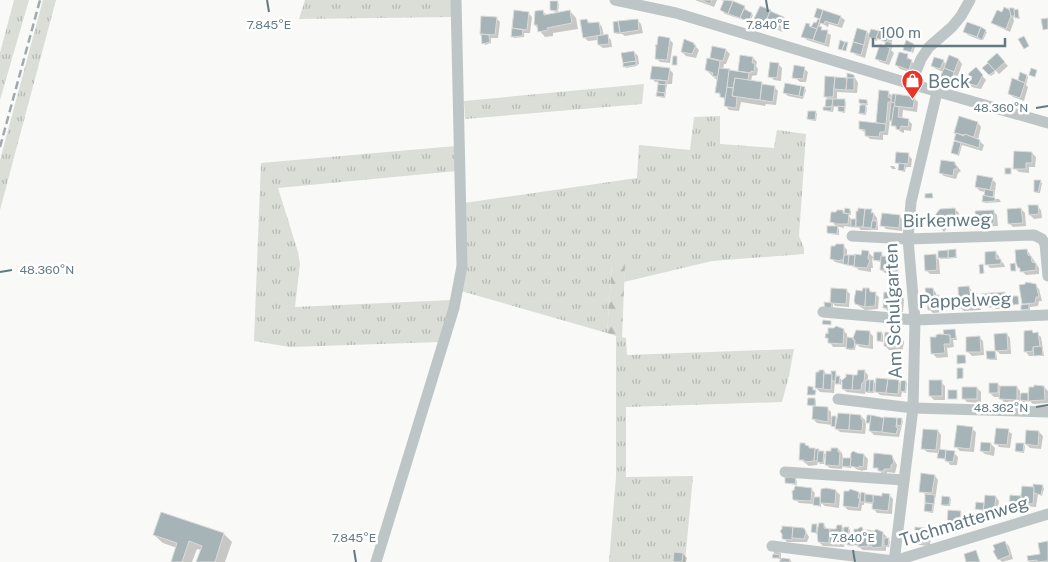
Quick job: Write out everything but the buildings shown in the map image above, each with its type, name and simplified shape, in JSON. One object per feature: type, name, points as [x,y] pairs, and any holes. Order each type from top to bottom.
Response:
[{"type":"street","points":[[376,562],[454,308],[462,266],[456,0]]},
{"type":"street","points":[[615,0],[684,16],[937,92],[1048,123]]},
{"type":"street","points":[[911,84],[921,59],[929,47],[952,27],[970,0]]},
{"type":"street","name":"Am Schulgarten","points":[[894,562],[913,408],[915,320],[908,239],[911,202],[937,92]]},
{"type":"street","name":"Birkenweg","points":[[852,236],[908,239],[1034,235],[1042,239],[1045,244],[1048,276]]},
{"type":"street","name":"Pappelweg","points":[[823,312],[915,320],[1048,315]]},
{"type":"street","points":[[838,399],[913,408],[1048,412]]},
{"type":"street","points":[[785,472],[904,480]]},
{"type":"street","name":"Tuchmattenweg","points":[[772,546],[894,562],[1048,514]]},
{"type":"green space","points":[[14,0],[29,0],[0,100],[0,53]]},
{"type":"green space","points":[[43,0],[56,0],[0,210],[0,160]]},
{"type":"green space","points":[[305,0],[452,0],[452,17],[299,19]]},
{"type":"green space","points":[[644,84],[642,104],[465,119],[464,101]]},
{"type":"green space","points":[[720,116],[720,144],[774,148],[777,130],[806,134],[799,236],[804,248],[804,254],[712,261],[624,282],[625,265],[612,264],[607,333],[461,291],[464,203],[637,178],[639,145],[690,150],[694,117]]},
{"type":"green space","points":[[456,146],[457,171],[278,188],[300,264],[295,307],[452,300],[440,342],[290,347],[254,341],[261,163]]},
{"type":"green space","points":[[612,264],[625,264],[622,338],[607,333]]},
{"type":"green space","points":[[616,336],[626,338],[627,355],[794,349],[782,402],[626,407],[626,477],[693,476],[685,562],[609,562],[616,477]]},
{"type":"railway","points":[[0,147],[40,0]]},
{"type":"place","name":"Beck","points":[[912,100]]}]
